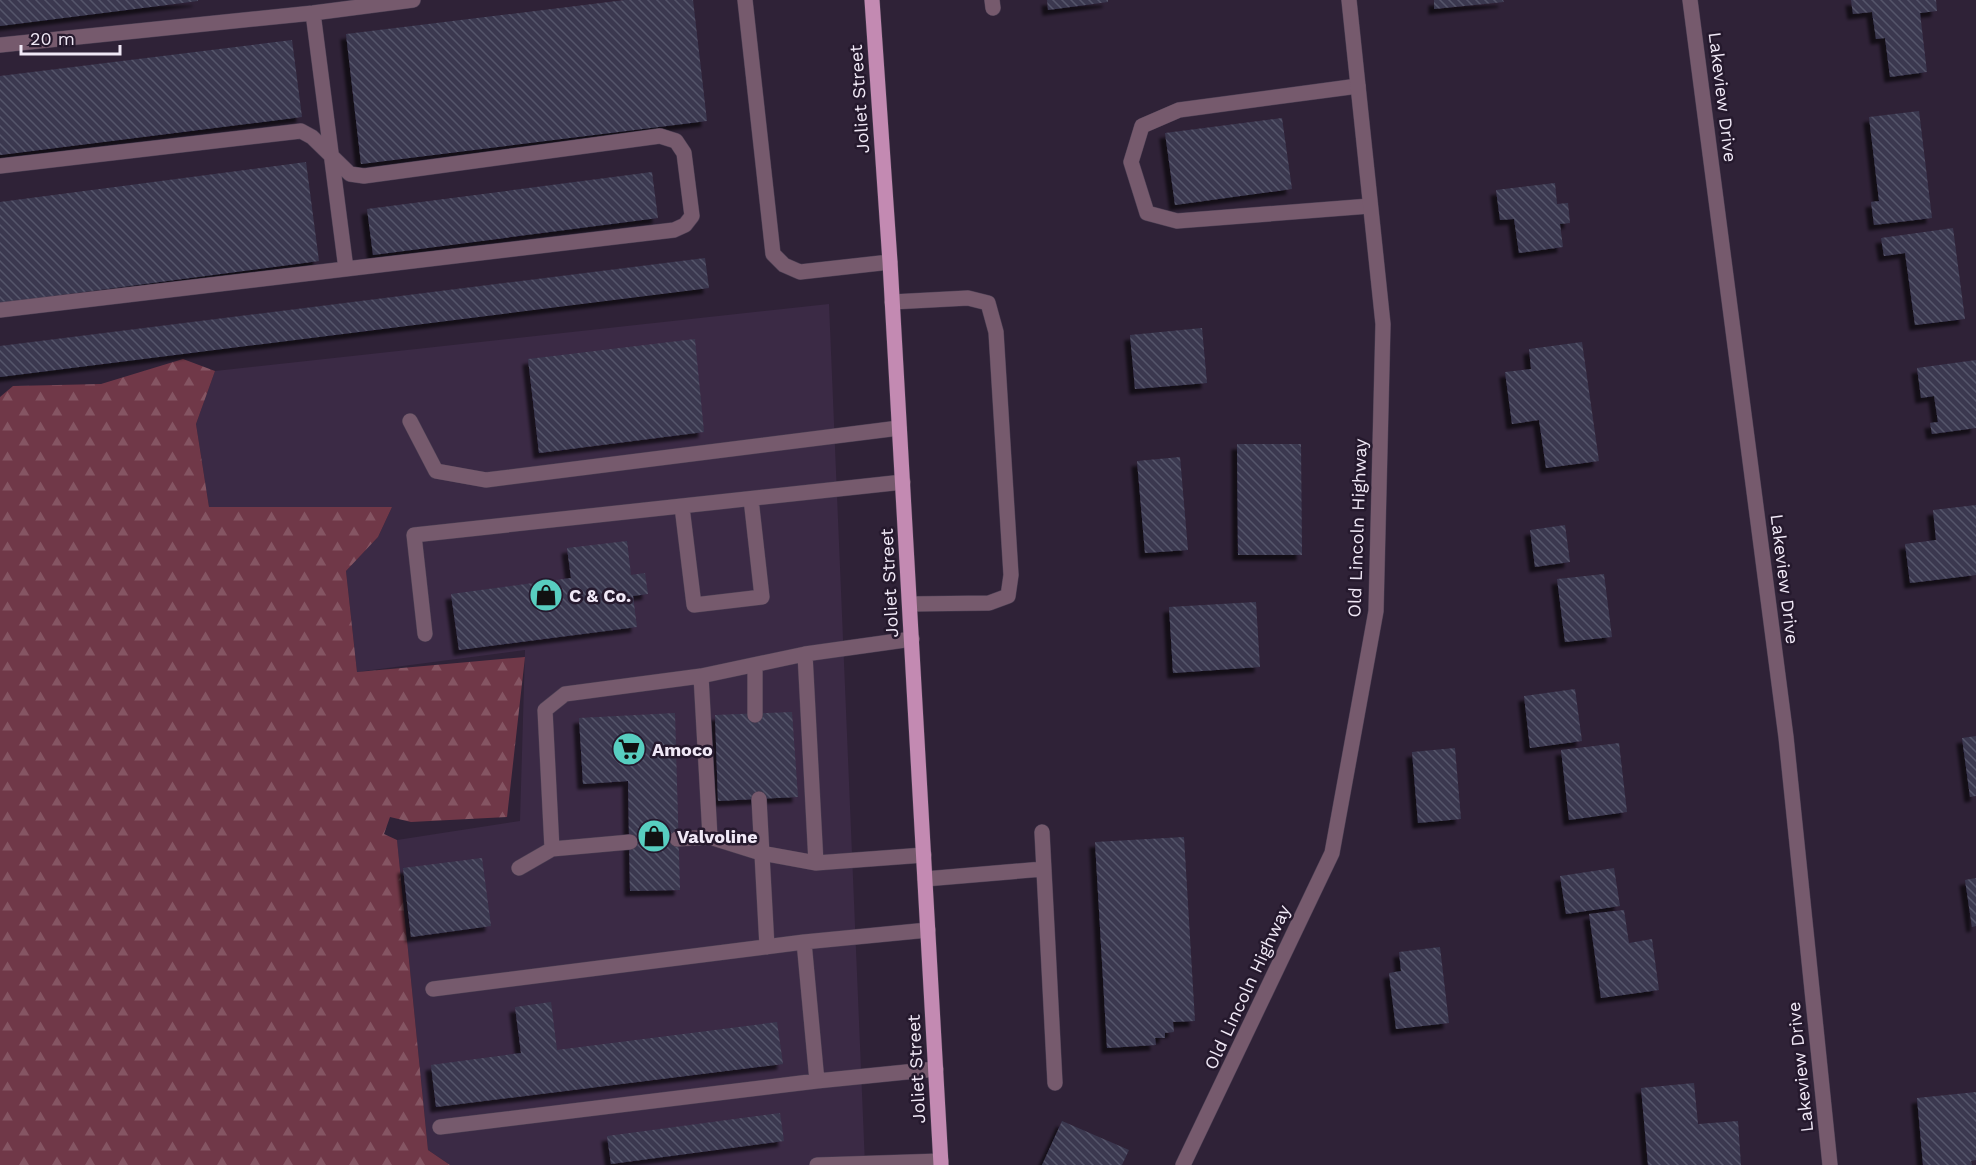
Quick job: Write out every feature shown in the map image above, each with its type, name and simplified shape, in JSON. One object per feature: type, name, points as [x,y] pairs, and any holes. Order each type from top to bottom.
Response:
[{"type":"main road","name":"Joliet Street","points":[[872,0],[890,262],[941,1163]]},
{"type":"street","points":[[0,45],[313,13],[413,0]]},
{"type":"street","points":[[745,0],[773,254],[784,265],[800,272],[890,262]]},
{"type":"street","name":"Old Lincoln Highway","points":[[1183,1165],[1332,853],[1376,611],[1383,324],[1349,0]]},
{"type":"street","name":"Lakeview Drive","points":[[1690,0],[1786,737],[1830,1165]]},
{"type":"street","points":[[313,13],[346,269]]},
{"type":"street","points":[[1358,86],[1179,110],[1142,126],[1131,162],[1147,213],[1177,220],[1370,206]]},
{"type":"street","points":[[0,166],[301,131],[312,136],[350,174],[364,176],[660,136],[676,141],[684,153],[692,216],[685,225],[674,230],[0,310]]},
{"type":"street","points":[[892,302],[968,298],[988,303],[996,332],[1011,574],[1008,596],[989,603],[910,604]]},
{"type":"street","points":[[410,421],[436,471],[486,480],[899,428]]},
{"type":"street","points":[[425,634],[414,535],[903,482]]},
{"type":"street","points":[[682,507],[694,605],[762,597],[751,499]]},
{"type":"street","points":[[552,849],[545,710],[565,694],[701,676],[805,654],[912,639]]},
{"type":"street","points":[[805,654],[816,864]]},
{"type":"street","points":[[755,665],[755,715]]},
{"type":"street","points":[[701,676],[710,837]]},
{"type":"street","points":[[759,799],[767,947]]},
{"type":"street","points":[[1042,832],[1055,1083]]},
{"type":"street","points":[[677,839],[710,837],[761,852],[816,864],[924,855]]},
{"type":"street","points":[[519,868],[552,849],[630,842]]},
{"type":"street","points":[[925,879],[1043,869]]},
{"type":"street","points":[[433,989],[804,942],[928,930]]},
{"type":"street","points":[[804,942],[817,1081]]},
{"type":"street","points":[[440,1127],[817,1081],[936,1069]]},
{"type":"street","points":[[817,1165],[941,1163]]},
{"type":"shaded area","points":[[829,304],[865,1165],[450,1165],[428,1150],[397,840],[520,821],[525,650],[357,672],[346,571],[378,537],[392,507],[209,507],[196,424],[215,371]]},
{"type":"green space","points":[[183,359],[215,371],[196,424],[209,507],[392,507],[378,537],[346,571],[357,672],[525,657],[507,817],[411,822],[390,817],[384,834],[397,840],[428,1150],[450,1165],[0,1165],[0,397],[13,386],[101,384]]},
{"type":"building","points":[[0,0],[198,0],[198,1],[0,26]]},
{"type":"building","points":[[625,0],[693,0],[707,121],[361,164],[346,34]]},
{"type":"building","points":[[1047,0],[1108,0],[1108,2],[1048,10]]},
{"type":"building","points":[[1434,0],[1503,0],[1504,2],[1434,9]]},
{"type":"building","points":[[1851,0],[1936,0],[1937,11],[1920,13],[1927,72],[1890,77],[1885,38],[1876,39],[1872,12],[1853,14]]},
{"type":"building","points":[[292,40],[302,117],[0,155],[0,76]]},
{"type":"building","points":[[1919,111],[1932,218],[1874,225],[1871,202],[1879,201],[1869,117]]},
{"type":"building","points":[[1282,118],[1292,189],[1175,205],[1165,133]]},
{"type":"building","points":[[306,162],[319,261],[0,303],[0,202]]},
{"type":"building","points":[[652,172],[658,218],[373,255],[367,209]]},
{"type":"building","points":[[1555,183],[1557,204],[1568,203],[1570,223],[1560,224],[1563,247],[1519,253],[1514,219],[1500,220],[1496,190]]},
{"type":"building","points":[[1953,228],[1965,319],[1915,325],[1905,253],[1884,256],[1881,238]]},
{"type":"building","points":[[705,258],[709,288],[0,377],[0,346]]},
{"type":"building","points":[[1202,328],[1207,383],[1135,389],[1130,335]]},
{"type":"building","points":[[695,339],[704,432],[539,453],[528,359]]},
{"type":"building","points":[[1582,342],[1599,461],[1546,468],[1539,420],[1512,424],[1505,372],[1531,369],[1529,349]]},
{"type":"building","points":[[1976,360],[1976,428],[1932,434],[1930,423],[1938,422],[1934,396],[1921,398],[1917,368]]},
{"type":"building","points":[[1237,444],[1301,444],[1302,555],[1238,555]]},
{"type":"building","points":[[1180,457],[1188,550],[1145,553],[1137,461]]},
{"type":"building","points":[[1976,505],[1976,575],[1910,583],[1905,544],[1936,540],[1933,510]]},
{"type":"building","points":[[1565,525],[1570,562],[1535,567],[1530,530]]},
{"type":"building","name":"C & Co.","points":[[627,541],[631,575],[645,573],[648,594],[633,596],[637,627],[459,650],[451,594],[571,578],[567,548]]},
{"type":"building","points":[[1604,574],[1612,637],[1565,642],[1557,579]]},
{"type":"building","points":[[1256,602],[1260,667],[1173,673],[1169,607]]},
{"type":"building","points":[[1575,689],[1582,741],[1530,748],[1524,696]]},
{"type":"building","name":"Amoco","points":[[792,712],[798,797],[718,801],[715,715]]},
{"type":"building","points":[[675,713],[680,890],[630,891],[628,781],[583,784],[579,718]]},
{"type":"building","points":[[1976,736],[1976,796],[1970,797],[1962,738]]},
{"type":"building","points":[[1619,743],[1627,812],[1569,820],[1561,750]]},
{"type":"building","points":[[1455,748],[1461,819],[1418,823],[1412,752]]},
{"type":"building","points":[[1184,837],[1195,1021],[1173,1022],[1174,1032],[1165,1033],[1165,1038],[1155,1038],[1156,1045],[1107,1048],[1095,842]]},
{"type":"building","points":[[482,858],[491,926],[411,937],[403,868]]},
{"type":"building","points":[[1614,868],[1620,906],[1566,914],[1560,876]]},
{"type":"building","points":[[1976,878],[1976,926],[1972,927],[1965,880]]},
{"type":"building","points":[[1624,910],[1629,943],[1652,939],[1659,990],[1601,998],[1589,914]]},
{"type":"building","points":[[1440,947],[1449,1023],[1396,1029],[1389,973],[1401,971],[1399,952]]},
{"type":"building","points":[[551,1002],[557,1050],[777,1022],[783,1064],[436,1107],[431,1065],[521,1053],[515,1007]]},
{"type":"building","points":[[1694,1083],[1698,1124],[1738,1121],[1741,1165],[1648,1165],[1641,1088]]},
{"type":"building","points":[[1976,1092],[1976,1160],[1971,1161],[1972,1165],[1923,1165],[1917,1098]]},
{"type":"building","points":[[780,1113],[784,1141],[611,1164],[607,1136]]},
{"type":"building","points":[[1062,1121],[1129,1150],[1122,1165],[1042,1165]]},
{"type":"place","name":"C & Co.","points":[[546,595]]},
{"type":"place","name":"Amoco","points":[[629,749]]},
{"type":"place","name":"Valvoline","points":[[654,836]]}]
